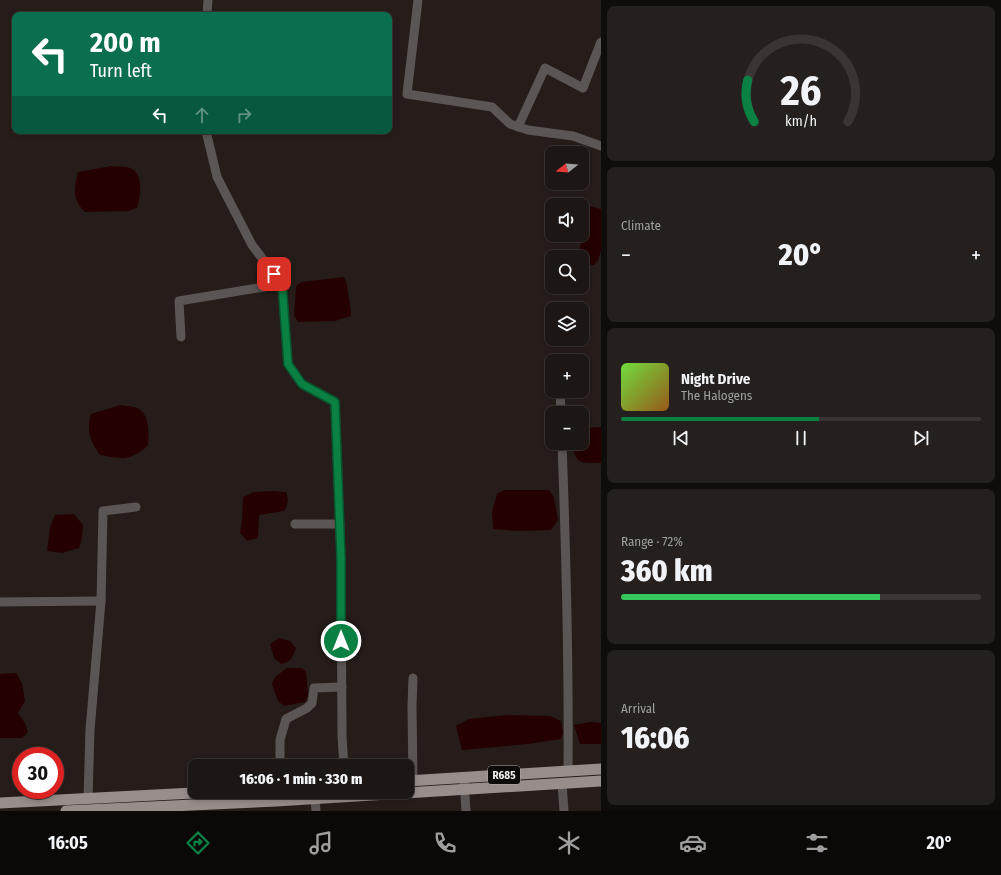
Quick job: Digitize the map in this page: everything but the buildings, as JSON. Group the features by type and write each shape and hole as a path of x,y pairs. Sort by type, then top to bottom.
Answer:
{"main road":[{"name":"R685","path":"414,788 568,771 601,769"},
{"name":"R685","path":"414,781 465,783 562,783 601,781"},
{"path":"0,803 188,793"},
{"name":"R685","path":"66,811 232,807 306,799"}],"street":[{"path":"207,12 208,0"},
{"path":"418,0 407,94 492,107 510,124 518,127 528,130 573,136 601,146"},
{"path":"518,127 545,68 583,88 601,42"},
{"path":"207,134 217,177 252,245 282,284 288,364 302,384 335,402 340,524 344,759"},
{"path":"181,337 179,301 282,284"},
{"path":"562,450 565,537 568,771"},
{"path":"88,799 90,730 100,601 103,511 136,507"},
{"path":"295,524 340,524"},
{"path":"0,602 100,601"},
{"path":"411,759 413,678"},
{"path":"280,759 280,740 286,718 307,708 312,703 314,688 342,687"},
{"path":"465,783 466,811"},
{"path":"562,783 564,811"},
{"path":"315,799 316,811"}],"shaded area":[{"path":"111,166 127,167 133,169 137,173 140,184 140,197 137,208 128,211 85,212 78,203 75,194 78,172"},
{"path":"589,206 601,209 601,251 598,260 594,265 589,264 589,250 579,250 581,242 589,242"},
{"path":"344,277 347,285 351,316 335,321 298,322 294,315 296,286 301,282"},
{"path":"120,405 135,407 143,412 148,426 148,446 135,455 126,458 115,458 100,455 90,436 89,426 91,414"},
{"path":"601,427 601,463 580,461 575,455 574,450 589,450 589,428"},
{"path":"504,490 549,490 554,497 558,520 551,530 519,531 493,529 492,512 497,494"},
{"path":"254,492 286,492 288,500 285,509 284,511 259,515 258,538 247,541 240,533 243,497"},
{"path":"74,514 83,525 82,538 79,548 62,553 47,551 50,527 55,515"},
{"path":"279,638 290,641 296,648 291,659 281,664 274,658 270,644"},
{"path":"287,668 301,668 306,671 308,695 305,702 284,706 278,701 272,684 275,677"},
{"path":"16,673 22,683 25,701 18,713 25,723 28,732 22,738 0,738 0,674"},
{"path":"506,715 550,716 561,721 563,733 561,739 528,744 462,750 456,726 469,719"},
{"path":"590,722 601,723 601,744 580,744 574,725"}],"route":[{"path":"274,274 282,284 288,364 302,384 335,402 341,558 341,641"}]}
